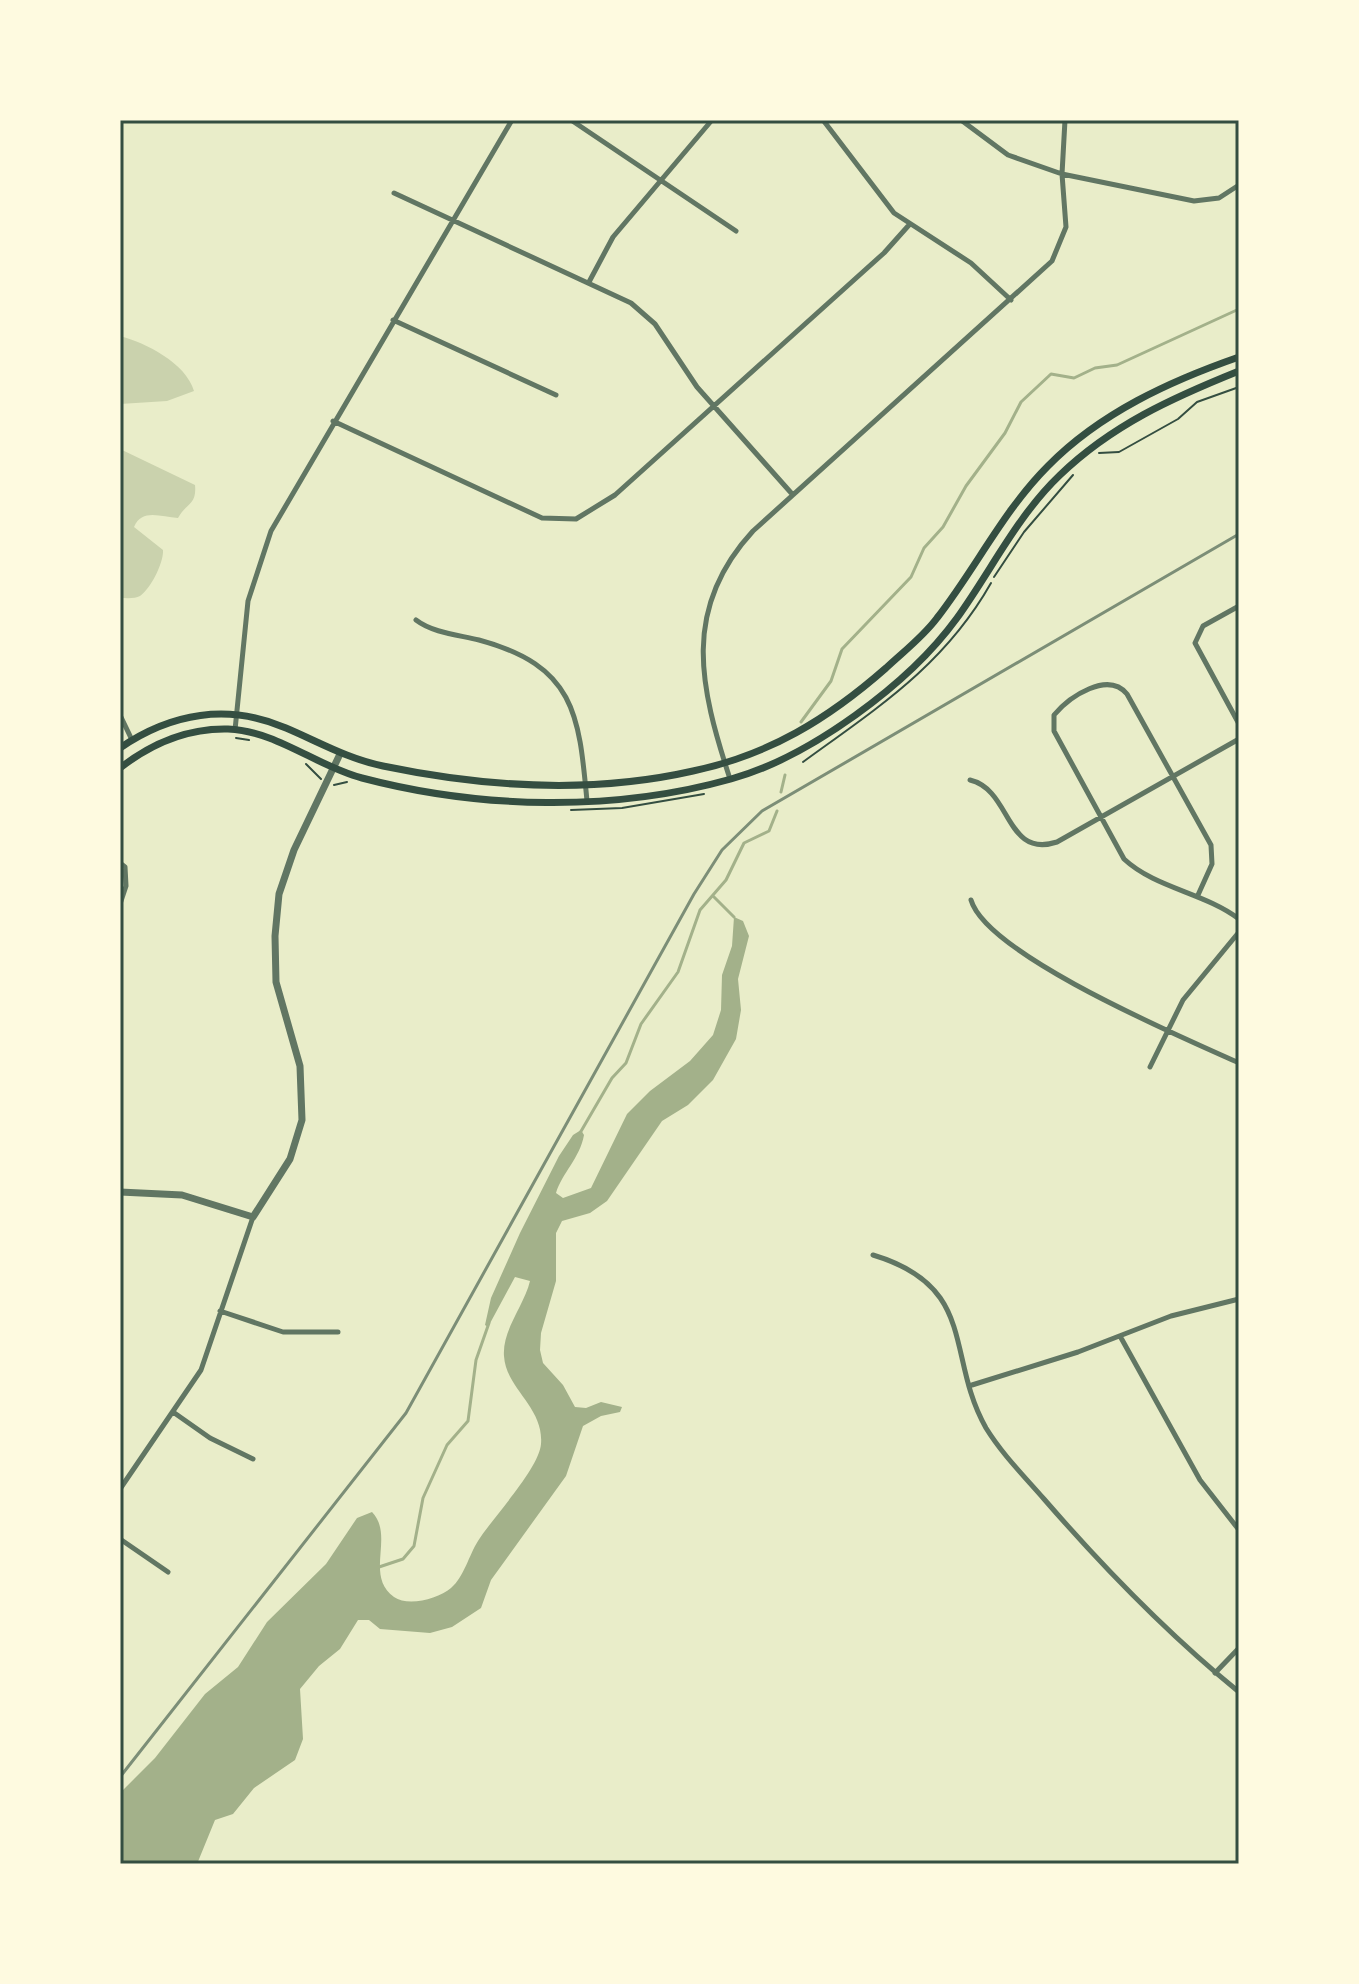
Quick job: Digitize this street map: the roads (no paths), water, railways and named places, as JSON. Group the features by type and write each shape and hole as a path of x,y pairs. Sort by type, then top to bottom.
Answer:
{"main road":[{"path":"120,748 183,717 236,714 281,726 340,754 386,767 487,782 586,785 652,779 725,763 771,747 813,725 850,699 910,647 937,618 1028,488 1085,434 1156,390 1239,357"},
{"path":"120,768 173,737 206,730 235,730 279,742 364,779 475,797 587,801 664,793 730,779 766,767 821,739 923,656 958,617 1042,494 1086,451 1151,408 1239,371"}],"street":[{"path":"235,730 244,625 262,552 284,505 512,120"},
{"path":"571,120 736,231"},
{"path":"589,282 613,237 712,120"},
{"path":"823,120 880,199 909,225 957,252 1011,300"},
{"path":"961,120 1008,155 1062,174 1194,201 1219,198 1239,185"},
{"path":"730,779 704,685 702,648 706,616 718,581 736,550 1011,300 1059,250 1066,227 1062,174 1065,120"},
{"path":"394,193 615,294 647,316 713,406 793,495"},
{"path":"333,421 542,518 565,520 586,515 601,506 873,263 909,225"},
{"path":"393,320 556,395"},
{"path":"1239,606 1203,626 1195,643 1239,724"},
{"path":"416,620 431,629 512,650 530,659 555,681 577,719 587,801"},
{"path":"1198,895 1212,864 1212,849 1122,688 1105,683 1079,696 1056,712 1053,727 1129,864 1198,895 1239,919"},
{"path":"120,715 132,740"},
{"path":"970,780 992,790 1015,830 1032,843 1057,842 1239,739"},
{"path":"120,1489 201,1370 253,1217 290,1159 302,1120 300,1066 276,982 276,912 294,850 340,754"},
{"path":"120,863 125,867 126,886 120,904"},
{"path":"971,900 987,926 1031,959 1239,1063"},
{"path":"1150,1067 1191,988 1239,932"},
{"path":"120,1192 182,1195 253,1217"},
{"path":"873,1255 895,1262 940,1297 952,1317 978,1410 1000,1449 1078,1539 1215,1673 1239,1692"},
{"path":"972,1385 1171,1316 1239,1299"},
{"path":"220,1311 283,1332 338,1332"},
{"path":"1120,1336 1200,1480 1239,1530"},
{"path":"173,1412 210,1438 253,1459"},
{"path":"120,1539 168,1572"},
{"path":"1215,1673 1239,1648"}],"waterway":[{"path":"801,722 831,681 842,649 911,577 924,548 943,527 966,486 1005,433 1021,402 1051,374 1074,378 1095,368 1117,365 1239,309"},
{"path":"781,792 785,775"},
{"path":"580,1133 612,1078 626,1063 641,1024 678,972 700,910 726,880 744,843 769,831 777,811"},
{"path":"713,896 734,917"},
{"path":"379,1567 403,1559 414,1546 423,1498 447,1445 468,1421 476,1360 489,1323"}],"railway":[{"path":"120,1777 406,1413 694,894 722,850 762,811 1239,534"}]}
